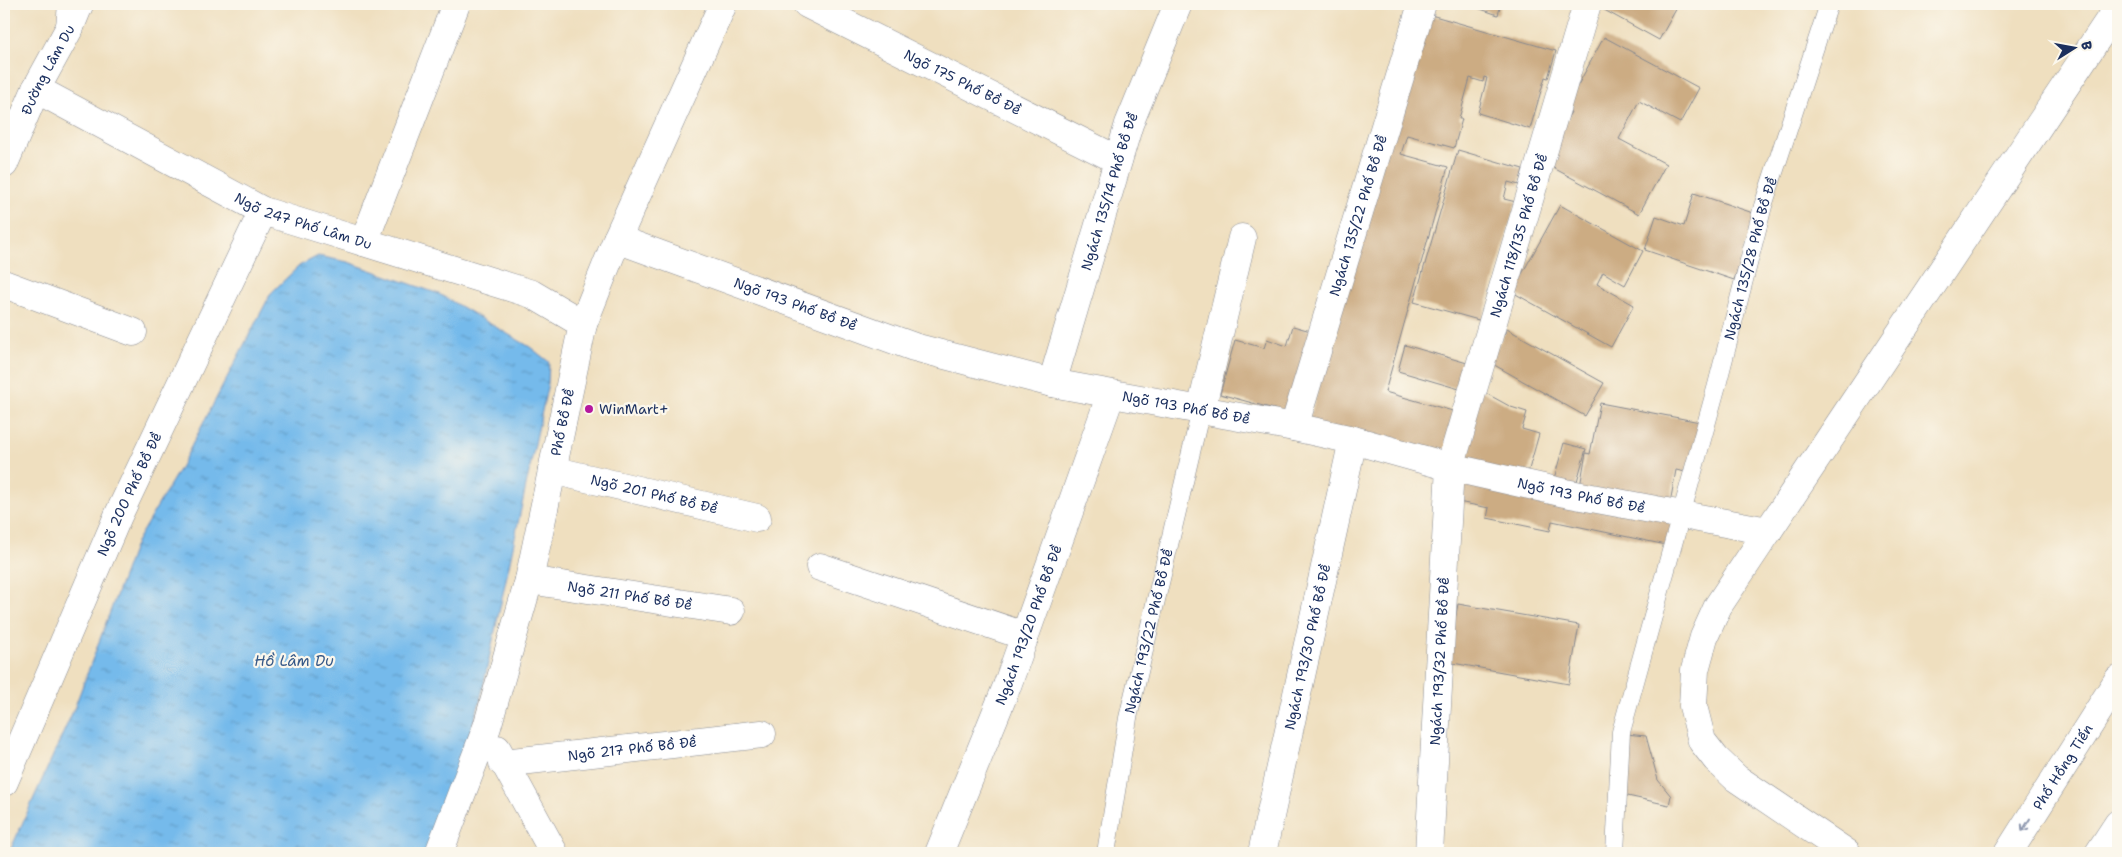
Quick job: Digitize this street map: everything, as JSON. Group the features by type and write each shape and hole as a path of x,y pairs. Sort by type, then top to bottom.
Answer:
{"street":[{"path":"364,242 456,4"},
{"name":"Phố Bồ Đề","path":"439,853 487,727 529,580 583,324 617,239 723,4"},
{"name":"Ngõ 175 Phố Bồ Đề","path":"807,4 1118,160"},
{"name":"Ngách 135/14 Phố Bồ Đề","path":"1052,382 1129,124 1178,4"},
{"name":"Ngách 135/22 Phố Bồ Đề","path":"1294,427 1422,4"},
{"name":"Ngách 118/135 Phố Bồ Đề","path":"1450,467 1587,4"},
{"path":"1847,853 1736,778 1716,759 1702,741 1693,706 1695,670 1704,637 1718,606 2118,7"},
{"name":"Đường Lâm Du","path":"4,164 36,89 74,11"},
{"name":"Ngõ 247 Phố Lâm Du","path":"36,89 262,210 532,294 583,324"},
{"name":"Ngõ 200 Phố Bồ Đề","path":"4,782 118,516 262,210"},
{"path":"1201,410 1242,238"},
{"name":"Ngõ 193 Phố Bồ Đề","path":"617,239 914,347 1052,382 1294,427 1353,440 1450,467 1565,494 1768,531"},
{"path":"4,284 133,332"},
{"name":"Ngách 193/20 Phố Bồ Đề","path":"939,853 1007,686 1111,394"},
{"name":"Ngách 193/30 Phố Bồ Đề","path":"1262,853 1353,440"},
{"name":"Ngách 193/32 Phố Bồ Đề","path":"1428,853 1450,467"},
{"name":"Ngõ 201 Phố Bồ Đề","path":"552,470 757,518"},
{"path":"820,567 1025,636"},
{"name":"Ngõ 211 Phố Bồ Đề","path":"529,580 731,611"},
{"name":"Phố Hồng Tiến","path":"2008,853 2118,680"},
{"path":"487,727 503,763 554,853"},
{"name":"Ngõ 217 Phố Bồ Đề","path":"503,763 762,734"},
{"path":"2099,853 2118,824"}],"lane":[{"name":"Ngách 135/28 Phố Bồ Đề","path":"1615,853 1621,732 1717,385 1763,206 1829,4"},
{"name":"Ngách 193/22 Phố Bồ Đề","path":"1106,853 1128,718 1201,410"}],"water":[{"name":"Hồ Lâm Du","path":"318,256 348,262 439,294 530,347 549,362 548,383 480,701 445,813 427,853 9,853 74,709 136,542 180,468 271,293 299,266"}],"building":[{"path":"1466,4 1501,4 1498,15"},
{"path":"1598,4 1679,4 1659,40 1597,6"},
{"path":"1424,13 1556,51 1548,78 1545,77 1530,129 1478,113 1487,78 1484,77 1483,82 1470,78 1459,119 1462,119 1454,148 1407,135 1401,154 1448,167 1385,392 1460,413 1446,461 1309,421"},
{"path":"1604,37 1699,88 1680,123 1639,101 1619,139 1666,164 1639,214 1546,164 1554,143 1571,112 1565,109"},
{"path":"1458,150 1523,169 1519,185 1508,182 1504,199 1516,202 1482,321 1414,302"},
{"path":"1694,193 1756,214 1734,280 1645,250 1656,216 1684,226"},
{"path":"1560,205 1643,251 1625,285 1603,272 1597,284 1634,305 1611,347 1512,292"},
{"path":"1293,326 1314,332 1292,414 1220,394 1235,340 1264,348 1267,339 1287,346"},
{"path":"1507,329 1604,383 1585,416 1489,362"},
{"path":"1405,345 1474,365 1466,391 1398,371"},
{"path":"1482,391 1511,407 1527,412 1522,429 1539,434 1526,480 1457,460"},
{"path":"1600,403 1700,422 1690,473 1676,470 1669,509 1579,492 1586,453 1590,454"},
{"path":"1564,443 1586,449 1574,492 1552,486"},
{"path":"1458,474 1677,519 1671,546 1552,521 1550,531 1487,518 1489,508 1453,501"},
{"path":"1458,604 1579,625 1569,684 1447,662"},
{"path":"1626,734 1646,736 1658,780 1671,796 1669,805 1623,795"}],"place":[{"name":"WinMart+","path":"589,409"}]}
